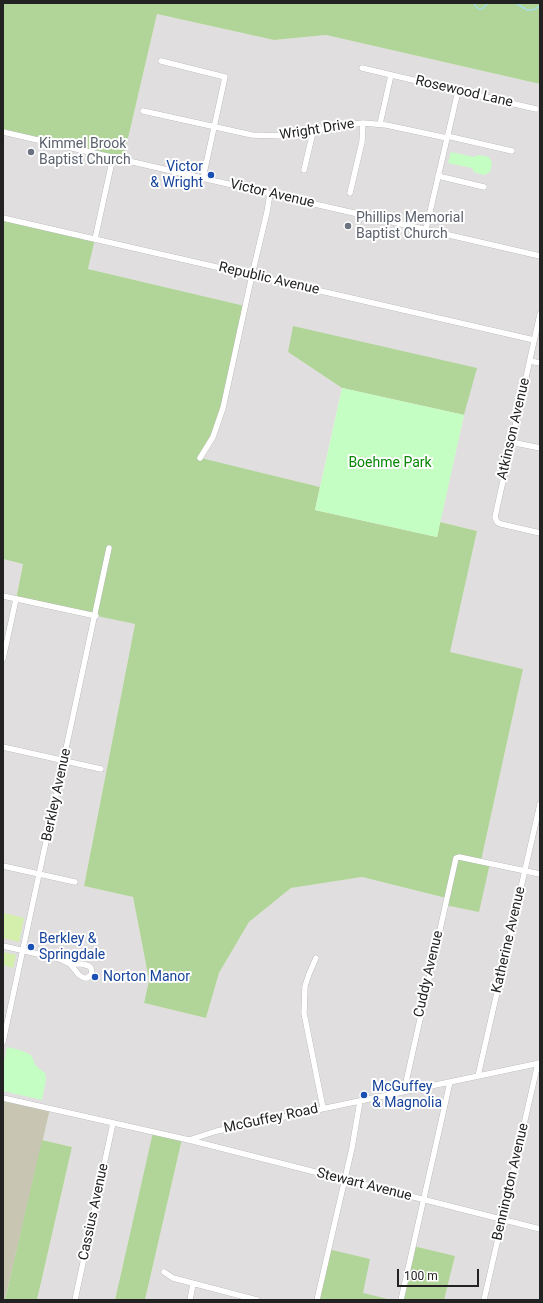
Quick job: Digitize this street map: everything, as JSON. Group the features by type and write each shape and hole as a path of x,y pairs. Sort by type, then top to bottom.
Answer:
{"street":[{"path":"161,61 226,78 203,178"},
{"name":"Rosewood Lane","path":"362,68 536,109"},
{"path":"380,124 391,75"},
{"path":"426,230 458,90"},
{"name":"Wright Drive","path":"143,111 252,135 268,137 313,132 339,126 363,123 380,124 512,151"},
{"path":"350,193 362,142 363,123"},
{"name":"Victor Avenue","path":"3,132 540,256"},
{"path":"304,170 313,132"},
{"path":"95,239 113,157"},
{"path":"438,176 484,187"},
{"path":"200,458 213,437 223,408 266,218 270,194"},
{"name":"Republic Avenue","path":"3,218 534,340"},
{"name":"Atkinson Avenue","path":"540,314 495,514 496,520 501,524 540,533"},
{"path":"530,361 540,363"},
{"path":"511,442 540,448"},
{"name":"Berkley Avenue","path":"3,1042 96,616 109,548"},
{"path":"3,596 96,616"},
{"path":"3,659 16,599"},
{"path":"3,747 101,769"},
{"name":"Katherine Avenue","path":"478,1076 540,804"},
{"name":"Cuddy Avenue","path":"404,1091 456,858 459,857 525,870"},
{"path":"3,866 75,882"},
{"path":"525,870 540,874"},
{"path":"3,946 60,959 70,964"},
{"path":"316,958 305,986 304,1012 323,1108"},
{"name":"McGuffey Road","path":"189,1140 217,1131 539,1063"},
{"name":"Bennington Avenue","path":"484,1300 539,1063"},
{"path":"401,1300 450,1082"},
{"path":"3,1098 189,1140"},
{"path":"317,1300 352,1148 360,1101"},
{"name":"Cassius Avenue","path":"75,1300 113,1123"},
{"name":"Stewart Avenue","path":"189,1140 540,1229"},
{"path":"164,1272 172,1278 257,1300"},
{"path":"190,1300 193,1284"}],"shaded area":[{"path":"157,14 274,40 326,35 540,84 540,1300 444,1300 455,1256 401,1300 145,1300 182,1139 153,1133 115,1300 37,1300 72,1147 42,1140 50,1109 3,1098 3,559 23,564 16,598 135,624 84,886 133,897 149,980 144,1003 206,1018 219,973 249,922 291,888 362,877 446,898 481,861 523,669 449,653 477,531 440,522 476,368 288,352 342,388 320,487 200,458 245,306 88,269 95,239 3,218 3,132 123,160"},
{"path":"3,1098 50,1109 5,1300 3,1300"}],"green space":[{"path":"3,3 540,3 540,84 326,35 274,40 157,14 123,160 3,132"},
{"path":"451,152 474,157 479,155 489,157 492,163 490,172 484,175 474,172 472,168 448,163"},
{"path":"3,218 95,239 88,269 245,306 223,408 201,458 320,487 315,510 437,537 440,522 477,531 450,652 523,669 481,861 490,863 479,912 445,905 446,898 362,877 291,888 249,922 219,973 206,1018 144,1003 149,980 133,897 84,886 135,624 16,599 23,564 3,559"},
{"path":"293,326 477,368 464,415 342,388 288,352"},
{"name":"Boehme Park","path":"342,388 464,415 437,537 315,510"},
{"path":"4,913 24,918 19,942 3,938"},
{"path":"3,952 16,955 13,968 3,965"},
{"path":"7,1047 20,1050 31,1055 36,1066 45,1073 46,1079 42,1100 3,1091 3,1067"},
{"path":"153,1132 182,1139 145,1300 115,1300"},
{"path":"42,1140 72,1147 37,1300 5,1300"},
{"path":"413,1246 455,1256 444,1300 401,1300"},
{"path":"328,1249 370,1259 363,1293 392,1300 317,1300"}],"waterway":[{"path":"474,3 479,9 482,9 488,3"},
{"path":"516,3 527,10 533,10 540,6"}],"place":[{"name":"Kimmel Brook Baptist Church","path":"31,152"},
{"name":"Victor & Wright","path":"211,175"},
{"name":"Phillips Memorial Baptist Church","path":"348,226"},
{"name":"Berkley & Springdale","path":"31,947"},
{"name":"Norton Manor","path":"95,977"},
{"name":"McGuffey & Magnolia","path":"364,1095"}]}
